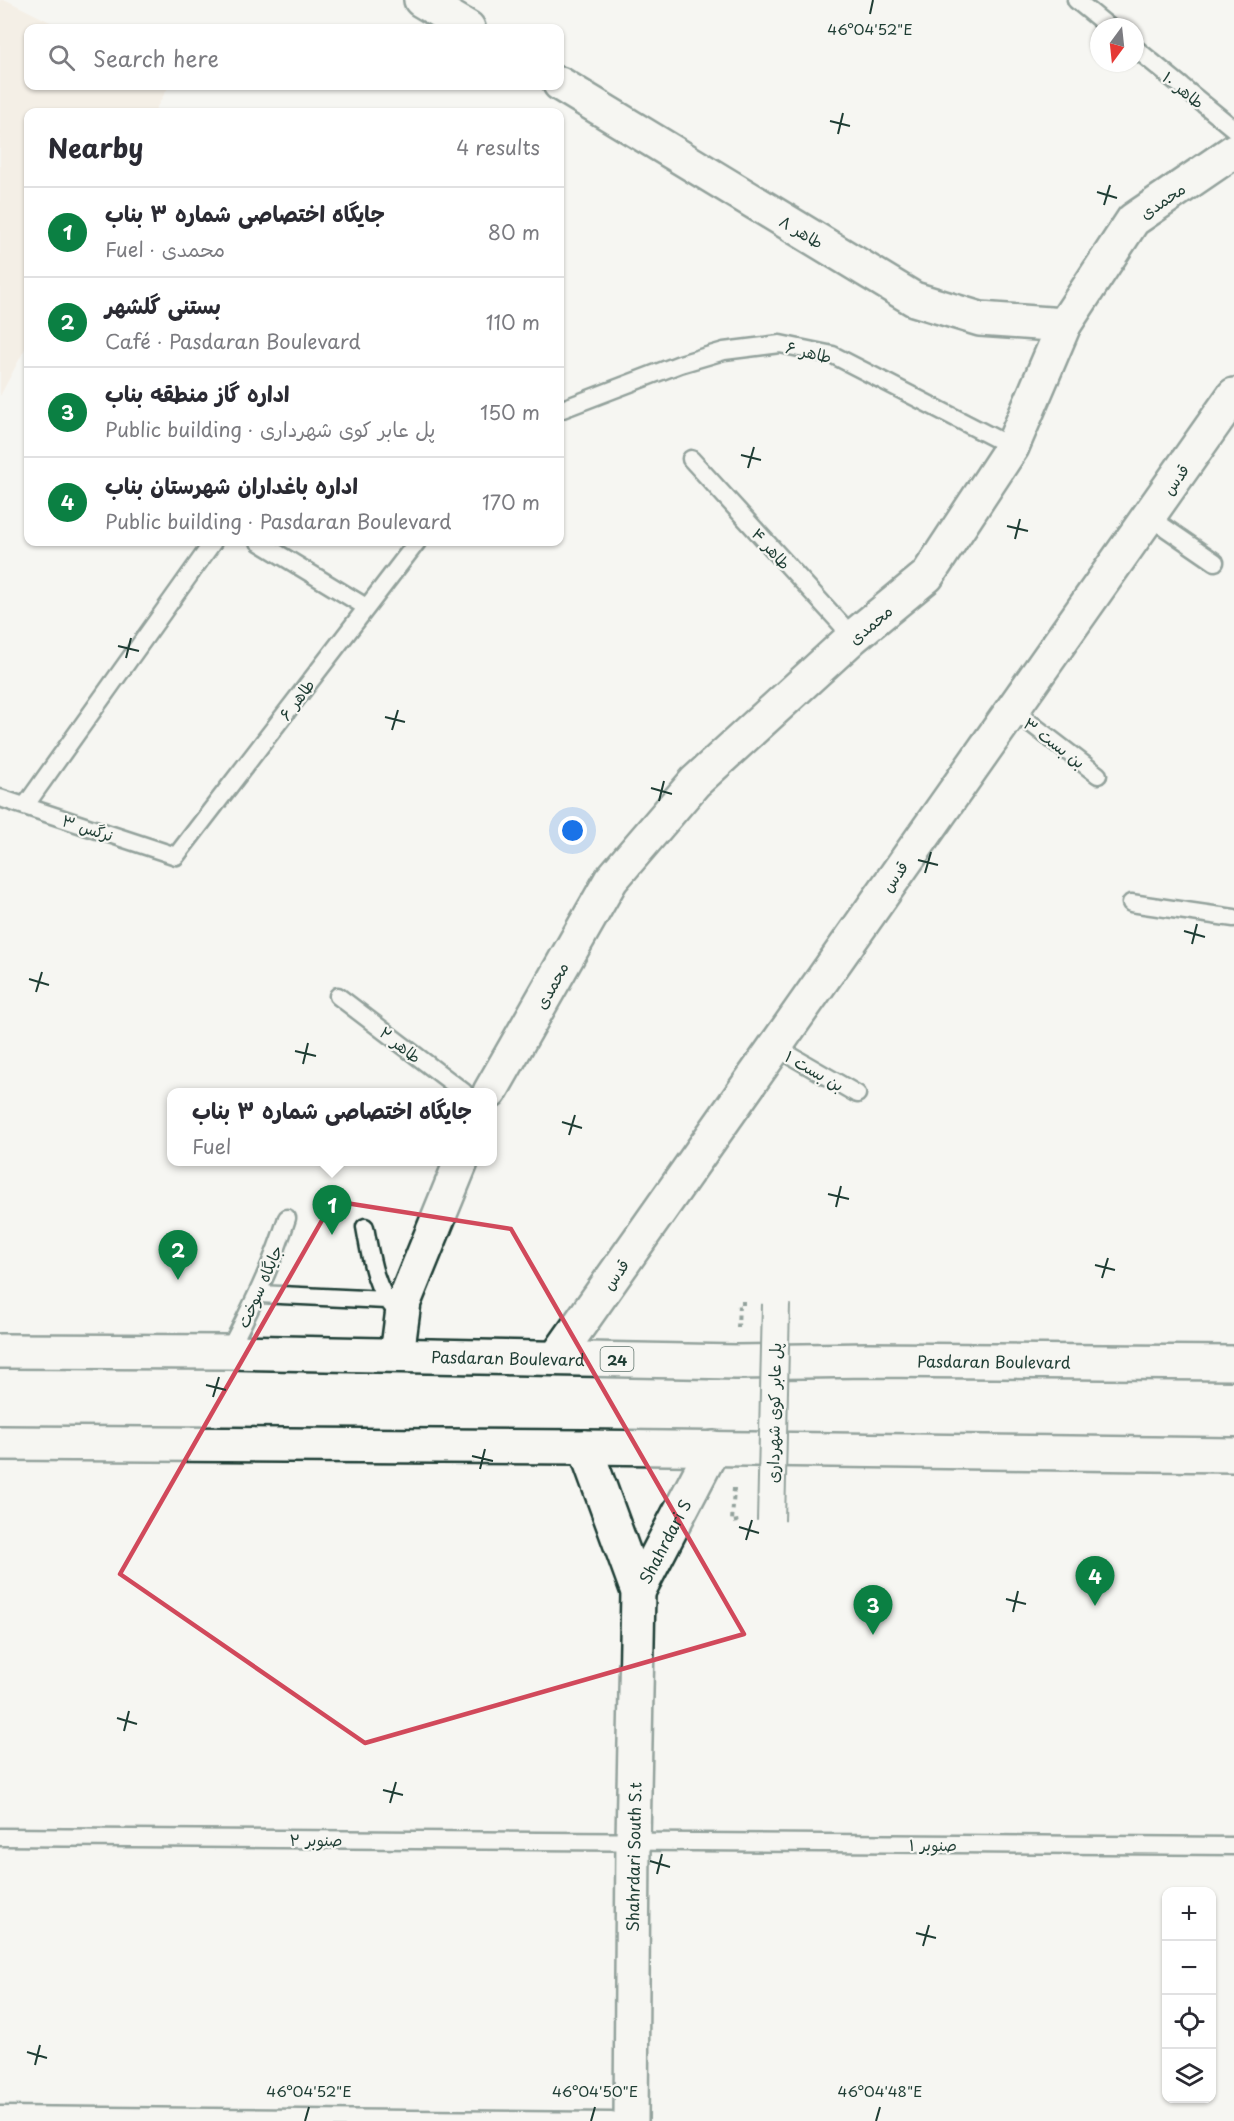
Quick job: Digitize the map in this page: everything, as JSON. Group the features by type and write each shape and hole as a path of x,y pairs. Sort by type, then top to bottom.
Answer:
{"main road":[{"path":"421,0 461,24"},
{"name":"طاهر ۸","path":"564,86 914,298 980,319 1064,325"},
{"name":"محمدی","path":"492,1088 610,880 695,782 854,637 927,576 1012,447 1064,325 1134,220 1234,151"},
{"name":"قدس","path":"556,1358 1234,395"},
{"path":"397,1355 394,1308 404,1302 458,1166"},
{"name":"Pasdaran Boulevard","path":"0,1351 228,1352 736,1362 868,1360 1234,1363"},
{"path":"0,1443 713,1448 1234,1455"},
{"name":"Shahrdari S","path":"585,1447 638,1592"},
{"name":"Shahrdari S","path":"638,1592 713,1448"},
{"name":"Shahrdari South S.t","path":"631,2121 638,1592"}],"street":[{"name":"پل عابر کوی شهرداری","path":"771,1521 776,1304"}],"lane":[{"path":"1076,0 1098,18"},
{"name":"طاهر ۱۰","path":"1144,55 1234,129"},
{"name":"طاهر ۶","path":"564,408 680,364 724,351 780,344 833,355 1012,447"},
{"name":"طاهر ۴","path":"691,459 854,637"},
{"path":"1148,516 1215,562"},
{"path":"25,806 210,546"},
{"path":"266,546 366,607"},
{"name":"طاهر ۶","path":"176,856 414,546"},
{"name":"بن بست ۳","path":"1012,709 1098,775"},
{"name":"نرگس ۳","path":"0,798 176,856"},
{"path":"1131,903 1234,918"},
{"name":"طاهر ۲","path":"338,996 459,1088"},
{"name":"بن بست ۱","path":"774,1046 856,1094"},
{"name":"جایگاه سوخت","path":"228,1352 259,1294 275,1257 287,1218"},
{"path":"365,1227 372,1264 394,1308"},
{"path":"259,1294 394,1308"},
{"name":"صنوبر ۲","path":"0,1837 633,1841"},
{"name":"صنوبر ۱","path":"633,1841 1234,1846"},
{"path":"0,2115 611,2121"}],"highlighted area":[{"path":"333,1201 511,1229 744,1634 365,1743 120,1574"}],"shaded area":[{"path":"0,0 6,0 54,24 24,24 24,90 167,90 156,108 24,108 24,351 0,396"}],"place":[{"name":"جایگاه اختصاصی شماره ۳ بناب","path":"332,1235"},
{"name":"بستنی گلشهر","path":"178,1280"},
{"name":"اداره باغداران شهرستان بناب","path":"1095,1606"},
{"name":"اداره گاز منطقه بناب","path":"873,1635"}]}
